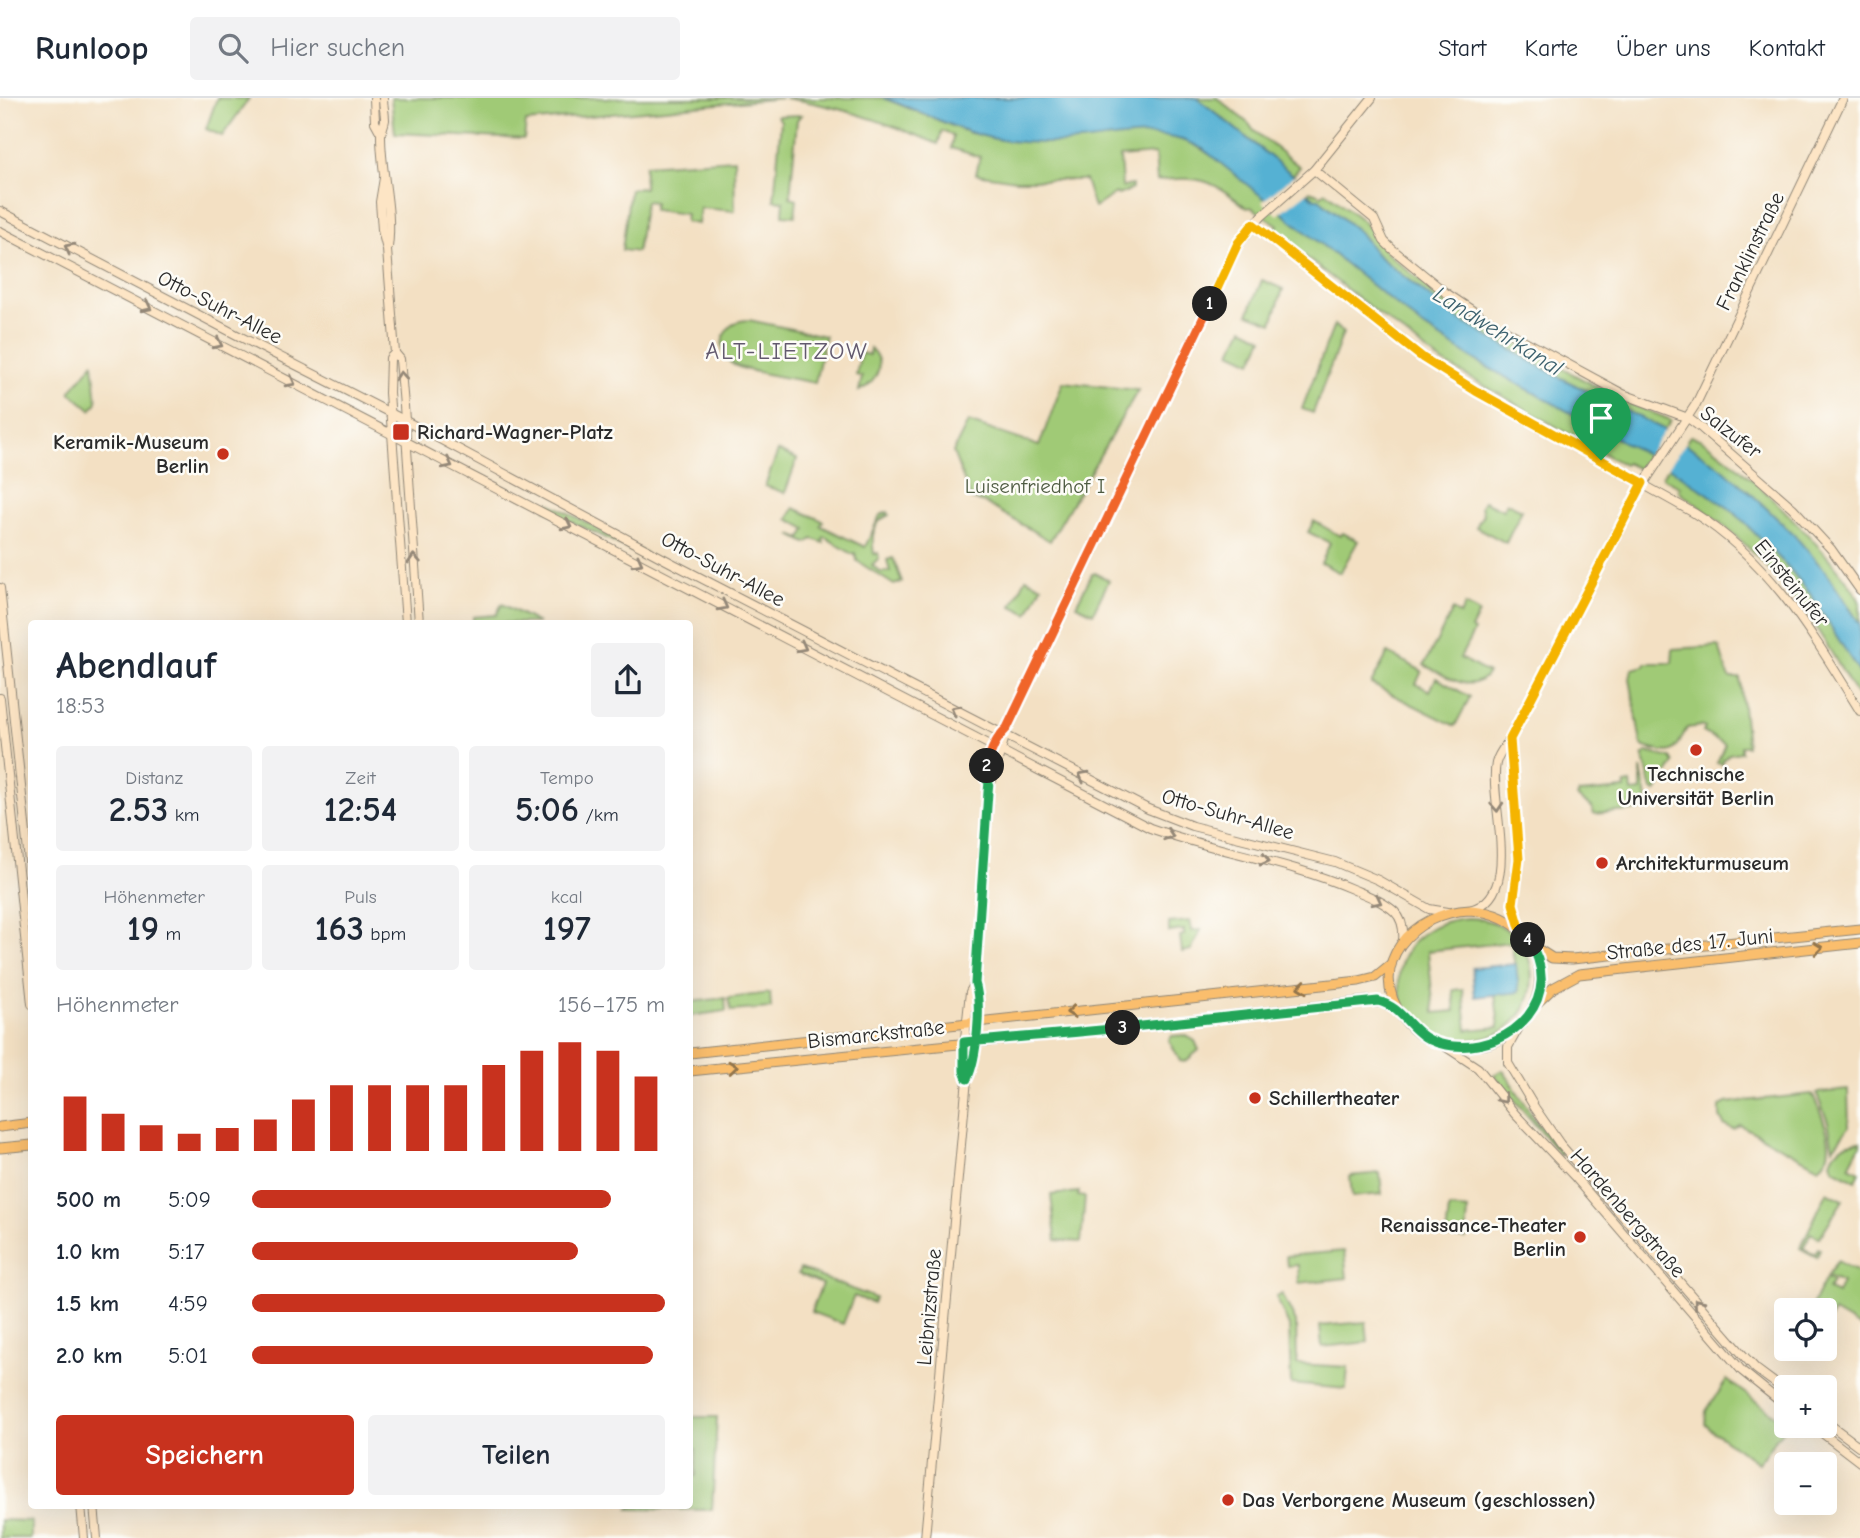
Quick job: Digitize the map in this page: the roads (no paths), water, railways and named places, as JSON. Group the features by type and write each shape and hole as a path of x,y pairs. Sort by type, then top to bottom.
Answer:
{"main road":[{"path":"374,98 375,122 381,133"},
{"path":"383,98 384,121 381,133 390,230 387,250 395,352 400,359 419,620"},
{"name":"Leibnizstraße","path":"925,1538 967,1079 971,1071 977,1022 978,992 975,983 989,782 992,780 997,750 1238,243 1253,224 1302,183 1372,98"},
{"name":"Franklinstraße","path":"1498,758 1643,483 1688,418 1843,98"},
{"name":"Salzufer","path":"1314,170 1374,219 1384,241 1472,311 1623,394 1688,418 1708,432 1786,502 1831,549 1860,590"},
{"name":"Otto-Suhr-Allee","path":"0,211 201,317 390,412 681,568 1165,817 1335,862 1378,880 1429,909 1447,912"},
{"name":"Einsteinufer","path":"1253,224 1330,287 1433,364 1712,524 1762,569 1807,625 1860,711"},
{"name":"Otto-Suhr-Allee","path":"0,231 1150,828 1314,873 1376,900 1395,912 1400,919 1403,942"},
{"path":"395,352 390,358 390,412 406,620"},
{"path":"0,588 28,852"},
{"path":"0,698 28,966"},
{"path":"1510,739 1519,859 1513,904 1521,931 1531,944 1540,976 1534,1006 1520,1027 1503,1038 1466,1047 1443,1045 1416,1032 1398,1011 1390,990 1391,964 1403,942 1417,928 1447,912 1470,911 1493,915 1521,931"},
{"path":"1470,911 1483,905 1500,874 1501,850 1495,775 1498,758 1511,761"},
{"name":"Straße des 17. Juni","path":"1531,944 1546,956 1567,960 1860,929"},
{"name":"Straße des 17. Juni","path":"1534,1006 1553,988 1579,974 1860,943"},
{"name":"Bismarckstraße","path":"693,1053 1366,980 1375,977 1391,964"},
{"name":"Leibnizstraße","path":"967,1079 964,1071 964,1042 970,992 975,983"},
{"name":"Bismarckstraße","path":"693,1071 1368,1001 1385,1003 1398,1011"},
{"name":"Hardenbergstraße","path":"1520,1027 1508,1047 1507,1063 1554,1136 1743,1355 1774,1382"},
{"name":"Hardenbergstraße","path":"1443,1045 1478,1068 1742,1371 1774,1397"},
{"path":"0,1127 28,1124"},
{"path":"0,1149 28,1146"},
{"path":"1837,1430 1860,1447"},
{"path":"1829,1438 1860,1462"},
{"path":"81,1509 84,1538"},
{"path":"93,1509 97,1538"}],"water":[{"path":"883,98 1197,98 1293,175 1302,183 1299,186 1359,232 1377,255 1456,318 1559,377 1665,430 1722,468 1795,536 1825,571 1860,624 1860,674 1812,596 1788,567 1733,511 1669,467 1480,363 1425,328 1203,149 1173,138 1142,135 1062,143 1009,141 961,129"},
{"path":"1516,964 1519,992 1475,997 1472,968"}],"place":[{"name":"Richard-Wagner-Platz","path":"401,432"},
{"name":"Keramik-Museum Berlin","path":"223,454"},
{"name":"Technische Universität Berlin","path":"1696,750"},
{"name":"Architekturmuseum","path":"1602,863"},
{"name":"Schillertheater","path":"1255,1098"},
{"name":"Renaissance-Theater Berlin","path":"1580,1237"},
{"name":"Das Verborgene Museum (geschlossen)","path":"1228,1500"}],"district":[{"name":"ALT-LIETZOW","path":"787,351"}],"water label":[{"name":"Landwehrkanal","path":"1498,331"}],"park label":[{"name":"Luisenfriedhof I","path":"1035,486"}]}
